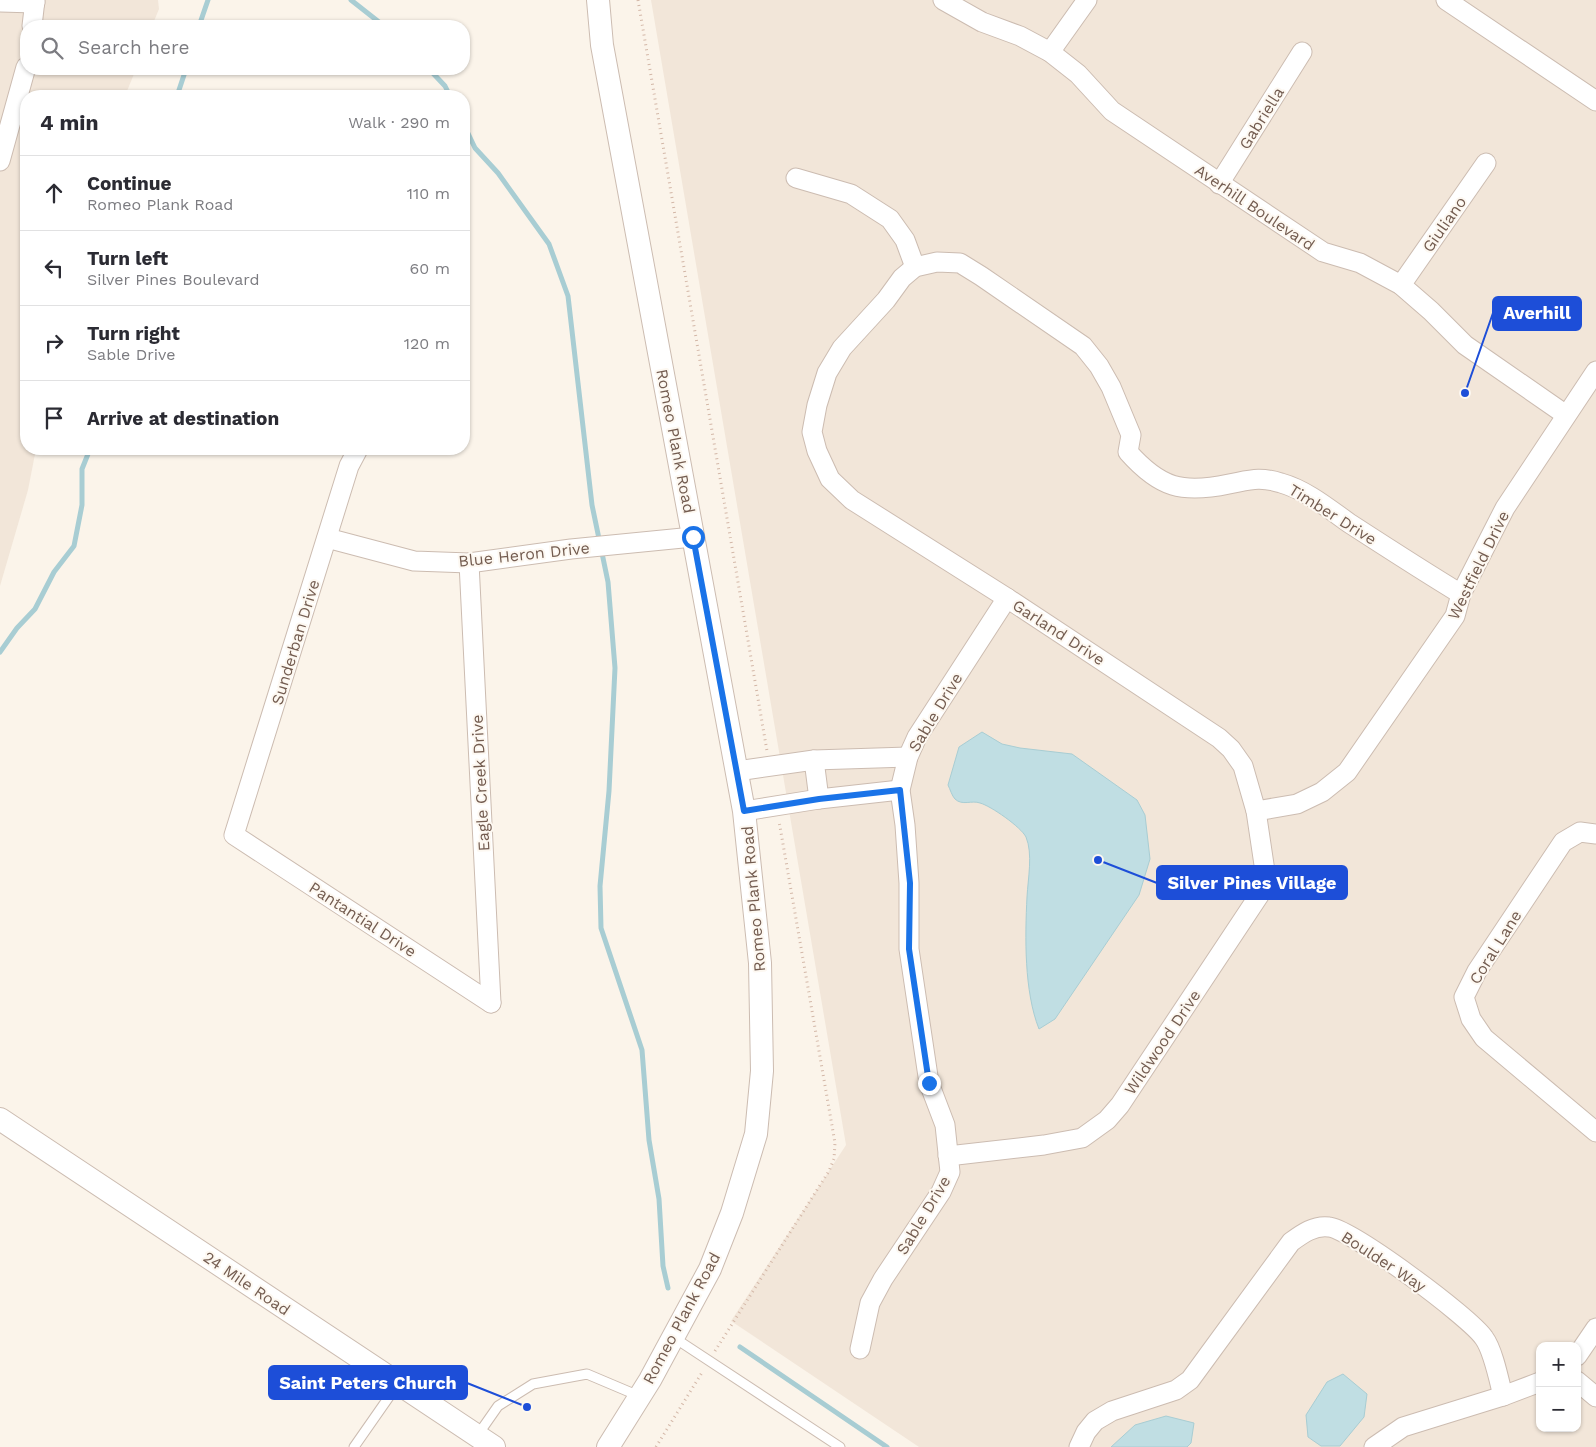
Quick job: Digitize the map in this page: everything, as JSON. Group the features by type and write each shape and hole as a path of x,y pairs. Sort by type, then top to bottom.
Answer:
{"street":[{"name":"Romeo Plank Road","path":"598,0 602,45 744,811 760,963 762,1071 756,1134 732,1213 710,1269 640,1396 608,1447"},
{"name":"Averhill Boulevard","path":"943,0 982,22 1020,36 1050,52 1078,74 1112,111 1323,252 1360,263 1401,284 1465,345 1566,415"},
{"path":"1050,52 1087,0"},
{"path":"1446,0 1596,101"},
{"path":"0,2 35,1 33,20"},
{"name":"Gabriella","path":"1219,184 1302,52"},
{"path":"0,161 24,75"},
{"name":"Giuliano","path":"1401,284 1486,163"},
{"path":"796,178 851,194 890,219 905,240 915,267"},
{"name":"Timber Drive","path":"915,267 937,262 960,263 982,276 1083,346 1099,366 1111,387 1131,436 1128,452 1145,470 1166,484 1188,489 1220,486 1259,478 1282,483 1305,493 1419,569 1461,594"},
{"name":"Garland Drive","path":"915,267 902,278 886,300 842,348 827,373 817,405 812,432 817,451 830,479 852,500 1007,598 1219,738 1231,749 1243,766 1256,811"},
{"name":"Westfield Drive","path":"1256,811 1297,804 1322,792 1347,772 1455,616 1461,594 1505,508 1596,371"},
{"name":"Sunderban Drive","path":"234,835 349,466 355,455"},
{"name":"Blue Heron Drive","path":"327,538 414,561 468,563 571,549 693,537"},
{"name":"Eagle Creek Drive","path":"468,563 491,1004"},
{"name":"Sable Drive","path":"860,1349 870,1304 883,1279 941,1192 950,1172 945,1125 929,1083 909,949 910,883 900,790 908,758 917,737 1007,598"},
{"path":"737,771 814,760 908,758"},
{"path":"814,760 819,799"},
{"path":"744,811 819,799 900,790"},
{"name":"Wildwood Drive","path":"948,1156 1044,1145 1082,1138 1107,1120 1116,1110 1260,894 1266,878 1256,811"},
{"name":"Coral Lane","path":"1596,834 1580,832 1562,842 1477,971 1464,997 1472,1019 1484,1038 1596,1132"},
{"name":"Pantantial Drive","path":"234,835 491,1004"},
{"name":"24 Mile Road","path":"0,1119 485,1441"},
{"name":"Boulder Way","path":"1079,1447 1086,1432 1095,1421 1112,1411 1176,1390 1190,1380 1291,1242 1307,1230 1330,1227 1356,1240 1413,1278 1462,1316 1484,1338 1503,1396"},
{"path":"1581,1350 1596,1328"},
{"path":"1374,1447 1403,1427 1503,1396 1536,1384"},
{"path":"1581,1385 1596,1398"}],"lane":[{"path":"673,1337 840,1447"},
{"path":"485,1441 498,1406 533,1384 587,1374 640,1396"},
{"path":"354,1447 398,1384"}],"shaded area":[{"path":"0,0 158,0 159,9 154,20 20,20 20,75 134,75 127,90 20,90 20,455 35,455 28,490 0,586"},
{"path":"651,0 1596,0 1596,1447 919,1447 731,1321 846,1145"}],"water":[{"path":"982,732 1002,744 1072,754 1137,800 1145,815 1150,859 1139,895 1055,1019 1039,1029 1034,1014 1028,981 1026,913 1030,858 1026,837 1005,817 991,808 977,802 964,803 955,799 948,785 959,747"},
{"path":"1343,1374 1367,1394 1364,1417 1340,1446 1321,1446 1308,1437 1306,1415 1327,1382"},
{"path":"1166,1416 1194,1423 1191,1443 1187,1447 1111,1447 1135,1425"}],"waterway":[{"path":"201,20 208,0"},
{"path":"351,0 376,20"},
{"path":"179,90 184,75"},
{"path":"435,75 447,90"},
{"path":"470,138 475,148 498,173 549,244 568,296 592,505 608,582 615,668 609,791 600,886 601,928 642,1050 649,1140 659,1199 663,1266 668,1288"},
{"path":"0,652 17,628 35,609 54,572 74,546 82,505 82,469 88,455"},
{"path":"740,1347 887,1447"}],"place":[{"name":"Averhill","path":"1465,393"},
{"name":"Silver Pines Village","path":"1098,860"},
{"name":"Saint Peters Church","path":"527,1407"}],"route":[{"path":"693,537 744,811 819,799 900,790 910,883 909,949 929,1083"}]}
